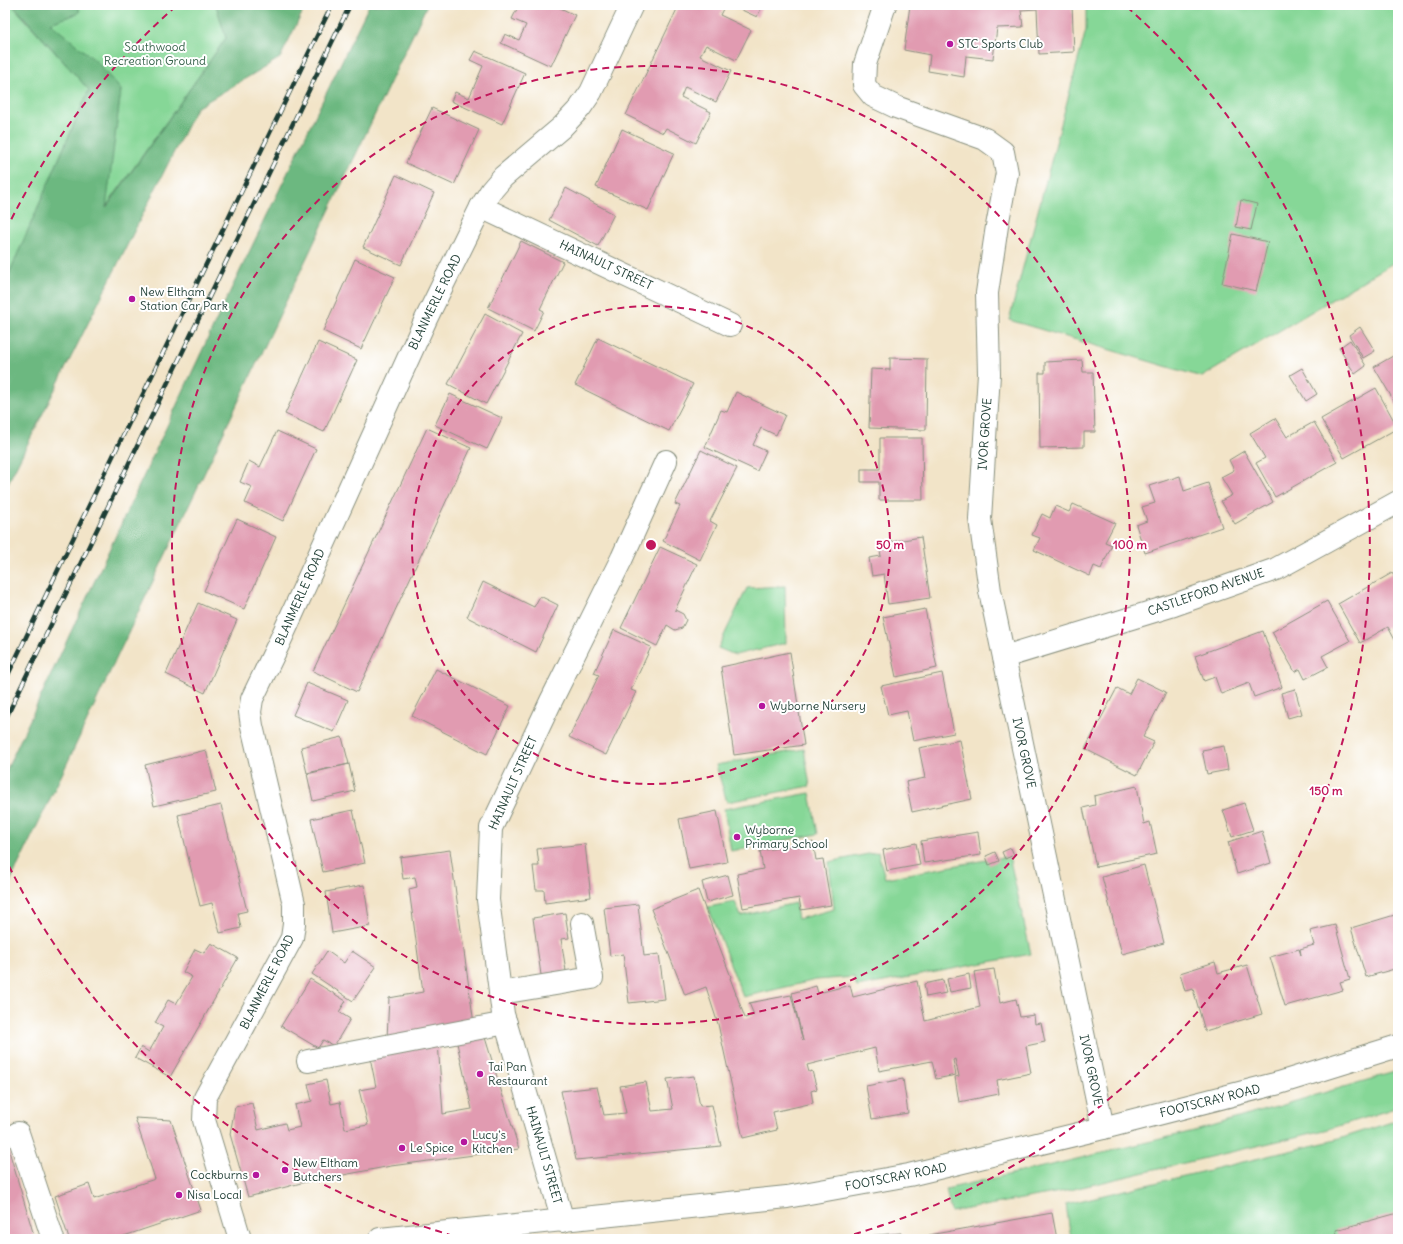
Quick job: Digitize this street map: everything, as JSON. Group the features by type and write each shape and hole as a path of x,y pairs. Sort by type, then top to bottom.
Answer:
{"street":[{"name":"BLANMERLE ROAD","path":"240,1239 204,1120 205,1098 292,938 294,924 294,904 252,726 250,712 252,699 265,674 426,319 481,207 503,177 562,127 580,108 591,92 632,5"},
{"name":"IVOR GROVE","path":"885,5 865,64 864,85 873,96 896,107 984,139 1003,152 1008,172 997,226 987,293 989,374 980,519 990,591 1104,1128"},
{"name":"HAINAULT STREET","path":"481,207 730,325"},
{"name":"HAINAULT STREET","path":"563,1221 506,1023 500,993 488,900 491,828 551,701 622,558 666,461"},
{"name":"CASTLEFORD AVENUE","path":"1004,657 1174,605 1276,569 1398,502"},
{"path":"500,993 592,978 582,923"},
{"path":"308,1061 506,1023"},
{"name":"FOOTSCRAY ROAD","path":"380,1239 501,1233 563,1221 787,1197 938,1169 1279,1083 1398,1046"},
{"path":"18,1133 53,1239"}],"green space":[{"path":"5,5 12,5 89,90 5,283"},
{"path":"13,5 79,5 79,13 50,23 96,61 121,90 106,208 226,38 216,5 306,5 280,58 196,108 5,489 5,283 89,90"},
{"name":"Southwood Recreation Ground","path":"79,5 216,5 226,38 105,208 121,90 50,23 79,13"},
{"path":"369,5 427,5 5,892 5,773 222,308"},
{"path":"1086,5 1398,5 1398,260 1202,377 1009,320 1086,30"},
{"path":"785,586 786,643 735,655 718,648 747,588"},
{"path":"804,749 810,786 727,802 716,765"},
{"path":"810,793 818,834 731,851 724,809"},
{"path":"878,852 885,878 1009,856 1031,954 857,987 854,977 816,980 743,997 708,907 735,902 741,916 795,903 798,919 834,909 829,862"},
{"path":"1398,1071 1398,1107 1329,1129 1065,1191 951,1212 946,1189 1194,1131"},
{"path":"1398,1120 1398,1239 1071,1239 1066,1204 1336,1140"}],"building":[{"path":"519,5 554,5 575,15 551,66 501,43 505,34 519,40 526,25 512,19"},
{"path":"679,5 725,5 720,15 751,30 736,60 706,45 700,56 731,71 716,102 685,87 681,97 711,112 696,143 666,128 663,133 626,115"},
{"path":"731,5 763,5 757,17"},
{"name":"STC Sports Club","path":"910,5 1072,5 1074,52 1039,54 1037,9 1021,10 1023,27 997,28 993,59 966,56 964,77 928,71 930,55 904,50"},
{"path":"475,51 525,73 502,124 451,101 455,92 469,98 483,66 470,60"},
{"path":"432,108 479,130 454,185 406,163"},
{"path":"622,129 674,153 648,210 596,187"},
{"path":"396,175 434,193 401,265 363,247"},
{"path":"566,188 614,214 598,246 549,220"},
{"path":"1241,200 1257,204 1251,230 1236,227"},
{"path":"1233,234 1268,242 1256,291 1222,283"},
{"path":"521,241 563,262 540,309 544,311 534,331 488,308"},
{"path":"355,259 395,277 361,349 323,331"},
{"path":"485,314 522,334 486,404 448,384"},
{"path":"1360,327 1375,351 1363,358 1349,335"},
{"path":"598,338 693,384 669,431 575,385"},
{"path":"1350,340 1366,366 1355,374 1339,348"},
{"path":"318,342 357,360 324,432 285,414"},
{"path":"1398,353 1398,408 1374,367"},
{"path":"890,358 927,359 926,430 869,428 871,369 890,370"},
{"path":"1082,360 1083,372 1093,372 1095,432 1084,432 1084,447 1040,448 1039,373 1045,373 1045,362"},
{"path":"1302,368 1317,394 1306,401 1290,375"},
{"path":"1376,388 1398,428 1344,458 1321,419"},
{"path":"736,392 785,415 776,435 761,428 753,445 766,451 757,471 705,447 721,410 727,412"},
{"path":"450,394 502,418 487,449 435,425"},
{"path":"1275,418 1287,437 1314,422 1337,462 1275,497 1256,463 1265,458 1250,433"},
{"path":"427,428 471,448 357,692 313,671"},
{"path":"277,431 316,449 283,521 245,503 252,487 240,482 249,461 260,467"},
{"path":"880,438 922,438 923,500 879,500 879,482 861,482 861,469 880,469"},
{"path":"701,450 737,468 710,521 717,525 700,560 663,541 680,506 675,504"},
{"path":"1244,451 1273,502 1235,524 1221,501 1232,495 1221,477 1234,470 1229,460"},
{"path":"1180,476 1184,491 1208,483 1222,527 1145,553 1136,525 1147,521 1142,507 1155,503 1149,486"},
{"path":"1073,504 1115,523 1105,542 1112,545 1101,569 1094,566 1090,576 1034,550 1040,538 1032,535 1042,514 1050,518 1055,506 1069,512"},
{"path":"237,519 276,537 244,609 204,591"},
{"path":"921,537 930,598 888,604 884,574 872,576 869,558 881,556 879,544"},
{"path":"660,547 697,564 675,610 683,614 686,620 682,628 675,630 667,625 657,646 621,628"},
{"path":"1392,573 1398,582 1398,638 1395,640 1388,627 1360,643 1338,604"},
{"path":"483,582 534,607 540,596 558,605 536,652 467,617"},
{"path":"1327,601 1350,641 1322,656 1328,667 1305,679 1300,669 1295,672 1272,632"},
{"path":"198,603 237,620 205,693 166,674"},
{"path":"925,609 937,668 896,677 883,617"},
{"path":"614,630 651,647 631,690 636,692 606,755 569,737 599,675 594,673"},
{"path":"1263,631 1282,687 1254,697 1249,683 1221,694 1215,677 1204,681 1195,656"},
{"name":"Wyborne Nursery","path":"790,652 804,745 734,755 721,667"},
{"path":"436,669 510,706 487,754 412,716"},
{"path":"942,673 954,733 913,741 907,711 888,715 881,686"},
{"path":"1137,678 1166,692 1143,737 1154,742 1137,775 1085,749 1117,688 1129,694"},
{"path":"307,683 348,700 334,732 293,715"},
{"path":"1295,689 1302,714 1288,718 1281,693"},
{"path":"342,737 349,764 307,773 301,747"},
{"path":"960,740 972,799 912,812 906,782 925,778 919,748"},
{"path":"1224,746 1228,770 1207,774 1202,750"},
{"path":"206,750 216,792 154,806 145,765"},
{"path":"349,764 355,791 313,801 307,774"},
{"path":"1137,786 1144,824 1150,822 1157,854 1096,867 1083,808 1095,805 1094,796"},
{"path":"1244,803 1253,830 1232,837 1223,810"},
{"path":"221,805 247,911 238,913 241,928 220,933 212,903 200,906 178,815"},
{"path":"353,810 365,863 323,872 311,819"},
{"path":"717,811 727,862 689,869 679,819"},
{"path":"1262,831 1271,863 1237,874 1228,842"},
{"path":"978,832 981,855 924,863 921,841"},
{"path":"813,842 816,860 823,859 831,905 801,910 799,898 743,908 737,874 763,869 760,851"},
{"path":"916,843 920,865 887,871 883,850"},
{"path":"585,844 591,897 545,903 544,890 536,890 533,866 539,866 537,849"},
{"path":"1011,848 1014,855 1005,859 1002,852"},
{"path":"450,850 474,1024 387,1038 389,998 423,992 409,889 417,887 415,877 403,879 400,857"},
{"path":"995,852 999,861 989,865 986,856"},
{"path":"1144,865 1164,943 1122,954 1102,877"},
{"path":"728,875 733,895 707,902 702,882"},
{"path":"364,885 370,926 332,933 326,892"},
{"path":"698,890 745,1018 754,1015 749,1003 791,995 803,1041 792,993 816,986 818,993 850,985 853,997 917,981 925,1021 980,1007 974,972 994,969 1000,1003 1016,999 1020,1017 1034,1015 1035,1024 1041,1023 1045,1042 1026,1046 1031,1073 997,1080 999,1094 959,1102 955,1077 959,1076 955,1059 953,1060 956,1075 936,1079 932,1061 879,1071 875,1048 807,1065 809,1072 812,1071 817,1089 811,1091 813,1103 773,1112 777,1130 743,1138 718,1024 706,987 685,995 651,909"},
{"path":"638,904 644,956 659,954 665,999 629,1003 623,954 610,956 604,908"},
{"path":"565,913 569,938 561,939 566,971 541,975 533,918"},
{"path":"1398,914 1398,968 1366,977 1351,928"},
{"path":"1335,925 1350,979 1340,982 1343,990 1285,1006 1270,957 1299,949 1301,955 1300,949 1314,945 1310,931"},
{"path":"211,943 238,958 170,1077 135,1058 141,1047 149,1052 163,1027 155,1023 168,1000 176,1004 192,977 183,972 195,949 204,953"},
{"path":"327,951 344,963 352,951 376,967 353,1001 312,974"},
{"path":"1215,962 1218,973 1247,965 1262,1014 1205,1031 1193,989 1185,991 1180,973"},
{"path":"969,974 971,988 950,992 947,979"},
{"path":"310,979 346,1001 339,1012 350,1019 334,1046 323,1040 318,1048 281,1026"},
{"path":"943,980 946,993 926,997 924,984"},
{"path":"483,1031 519,1149 391,1166 301,1183 248,1197 230,1134 235,1107 252,1103 258,1130 285,1123 287,1130 300,1127 295,1105 312,1101 308,1084 326,1080 331,1104 340,1102 345,1129 368,1125 359,1090 376,1087 370,1057 438,1042 443,1114 472,1109 456,1039"},
{"path":"694,1076 700,1106 712,1105 721,1146 576,1160 561,1091 597,1087 604,1115 626,1113 620,1086 646,1082 652,1111 673,1109 667,1079"},
{"path":"903,1079 908,1113 872,1119 866,1086"},
{"path":"135,1118 171,1120 201,1210 115,1239 69,1239 55,1196 89,1184 94,1199 155,1179"},
{"path":"5,1137 35,1239 5,1239"},
{"path":"1052,1213 1057,1239 930,1239 929,1235"},
{"path":"1398,1213 1398,1239 1338,1239 1336,1230"},
{"path":"901,1233 902,1239 842,1239 842,1238"}],"railway":[{"path":"5,681 332,5"},
{"path":"5,720 350,5"}],"place":[{"name":"STC Sports Club","path":"950,44"},
{"name":"New Eltham Station Car Park","path":"132,299"},
{"name":"Wyborne Nursery","path":"762,706"},
{"name":"Wyborne Primary School","path":"737,837"},
{"name":"Tai Pan Restaurant","path":"480,1074"},
{"name":"Lucy's Kitchen","path":"464,1142"},
{"name":"Le Spice","path":"402,1148"},
{"name":"New Eltham Butchers","path":"285,1170"},
{"name":"Cockburns","path":"256,1175"},
{"name":"Nisa Local","path":"179,1195"}]}
